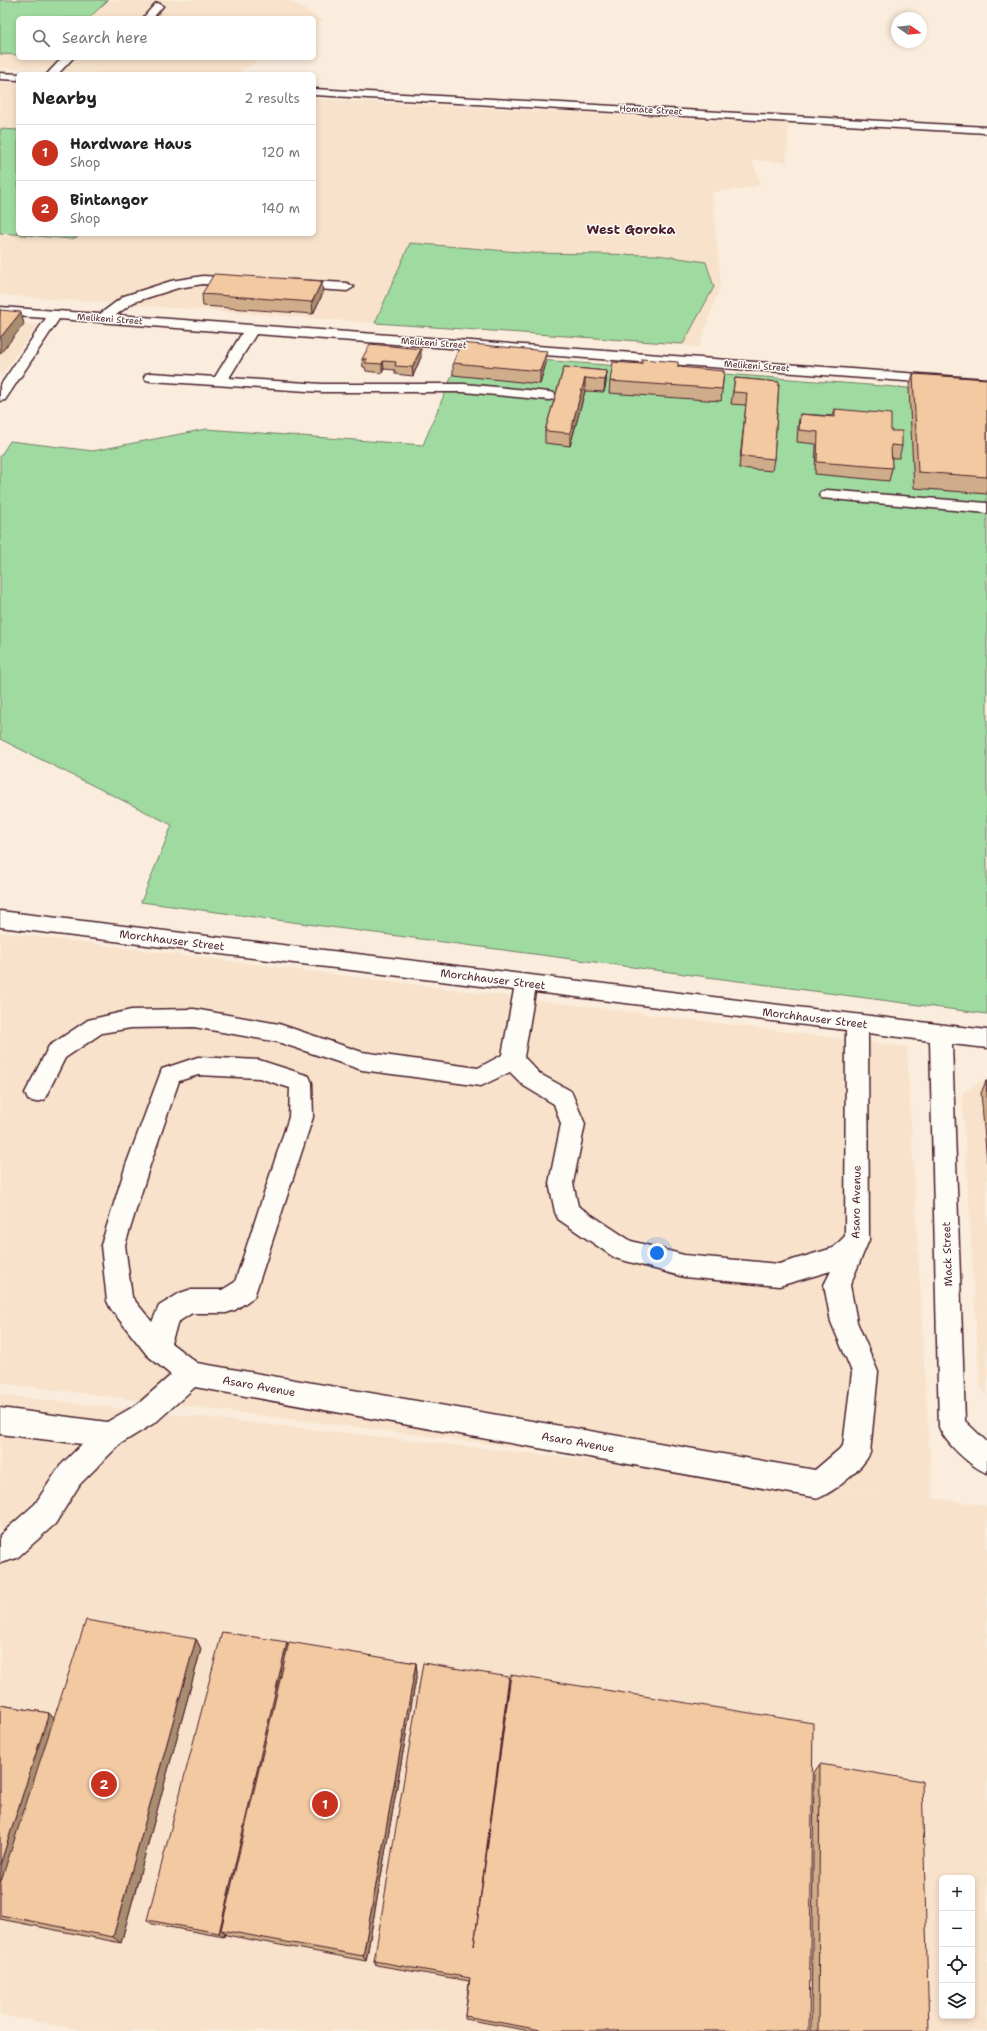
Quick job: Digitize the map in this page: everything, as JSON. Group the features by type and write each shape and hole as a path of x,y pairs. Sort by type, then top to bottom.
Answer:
{"street":[{"path":"150,16 158,6"},
{"path":"54,72 66,60"},
{"path":"0,76 16,77"},
{"name":"Homate Street","path":"316,92 987,130"},
{"path":"102,319 129,299 176,284 203,280 256,283"},
{"path":"279,284 347,287"},
{"name":"Melikeni Street","path":"0,311 987,383"},
{"path":"0,397 55,316"},
{"path":"220,381 251,330"},
{"path":"151,377 322,388 464,388 550,396"},
{"path":"827,495 987,508"},
{"name":"Morchhauser Street","path":"0,919 987,1039"},
{"path":"512,1060 526,983"},
{"path":"36,1093 57,1052 96,1026 131,1019 194,1018 279,1033 362,1061 480,1077 512,1060"},
{"name":"Asaro Avenue","path":"156,1347 168,1314 189,1301 226,1302 245,1289 301,1117 301,1083 259,1069 198,1066 170,1075 138,1165 113,1245 120,1301 156,1347 191,1374 819,1484 856,1453 865,1372 844,1322 838,1285 857,1240 857,1024"},
{"name":"Mack Street","path":"941,1034 952,1427 987,1460"},
{"path":"512,1060 532,1080 563,1098 573,1124 561,1183 567,1212 624,1250 684,1266 779,1275 841,1257 857,1240"},
{"path":"0,1549 7,1548 45,1514 70,1475 110,1435 147,1413 191,1374"},
{"path":"0,1421 110,1435"}],"shaded area":[{"path":"0,0 289,0 315,16 16,16 16,60 259,60 239,72 86,72 0,67"},
{"path":"316,17 323,21 316,25"},
{"path":"0,82 16,83 16,236 316,236 316,99 788,124 787,162 752,160 761,184 743,189 712,192 721,284 699,347 0,295"},
{"path":"0,322 38,325 0,376"},
{"path":"0,932 907,1047 927,1417 933,1498 987,1506 987,2031 87,2031 0,2015 0,1395 887,1493 0,1383"},
{"path":"987,1078 987,1395 980,1388 962,1093"}],"green space":[{"path":"0,0 108,0 91,16 16,16 16,55 0,54"},
{"path":"0,129 16,130 16,234 0,233"},
{"path":"36,236 79,236 72,239"},
{"path":"410,243 531,253 658,255 706,262 714,287 683,344 375,323"},
{"path":"461,354 987,394 987,1014 141,902 172,825 0,739 0,457 10,441 93,451 206,429 423,445"}],"building":[{"path":"214,274 322,281 312,302 202,294"},
{"path":"0,310 21,312 0,338"},
{"path":"461,343 547,351 540,371 453,363"},
{"path":"370,344 421,349 412,367 395,366 396,362 383,361 382,364 365,363 367,359 362,359"},
{"path":"642,359 678,362 678,367 724,371 722,389 610,381 613,362 642,364"},
{"path":"564,367 607,371 605,380 585,378 570,433 545,431"},
{"path":"913,374 987,379 987,477 918,472"},
{"path":"735,378 779,382 774,459 741,456 747,393 733,392"},
{"path":"835,409 891,414 891,431 902,431 902,446 891,445 892,468 817,462 818,432 799,430 800,414 835,417"},
{"path":"86,1620 196,1639 113,1937 0,1915 0,1884"},
{"path":"222,1632 287,1642 219,1933 147,1920"},
{"path":"289,1642 416,1663 363,1956 221,1930"},
{"path":"423,1663 509,1677 474,1946 511,1675 813,1723 809,2031 546,2031 465,2016 470,1978 374,1961"},
{"path":"0,1705 49,1713 0,1865"},
{"path":"820,1764 922,1781 929,2031 818,2031"}],"place":[{"name":"Bintangor","path":"104,1784"},
{"name":"Hardware Haus","path":"325,1804"}],"district":[{"name":"West Goroka","path":"631,229"}]}
